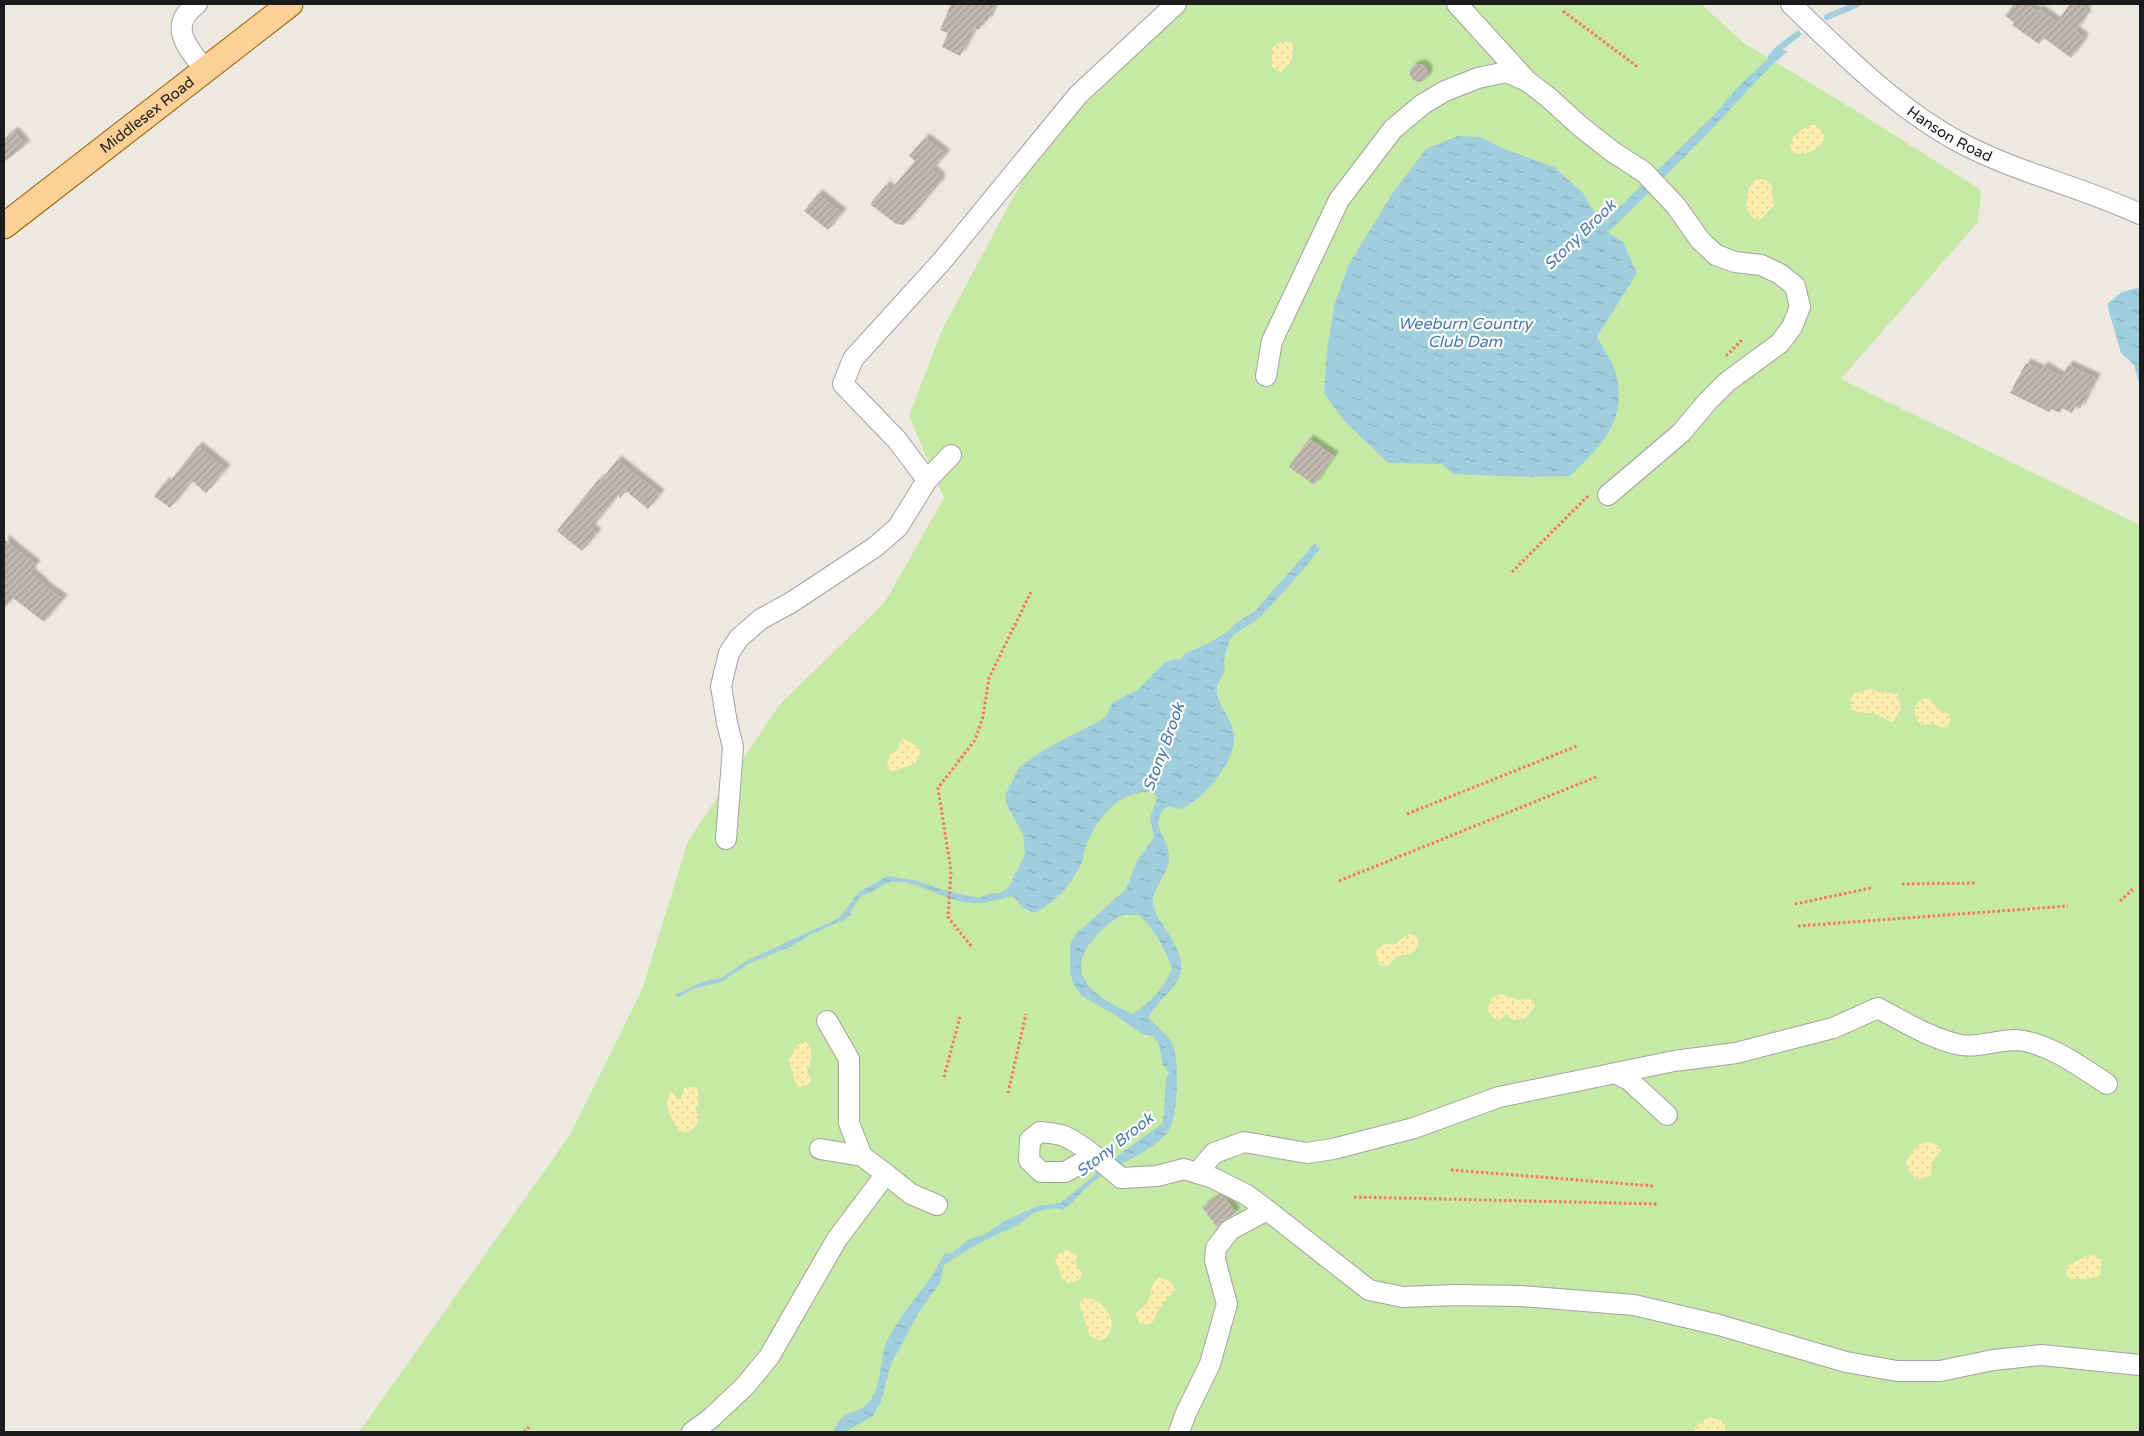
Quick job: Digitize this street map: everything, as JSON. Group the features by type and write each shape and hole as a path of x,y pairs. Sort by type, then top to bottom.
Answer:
{"main road":[{"name":"Middlesex Road","path":"4,226 290,4"}],"street":[{"path":"197,4 184,14 181,21 183,37 204,70"},
{"path":"927,480 898,440 843,384 853,359 942,261 1078,94 1176,4"},
{"path":"1456,4 1527,81 1548,97 1581,128 1644,172 1676,206 1700,240 1716,255 1735,262 1761,265 1780,274 1795,286 1800,307 1792,327 1780,343 1727,382 1681,433 1643,468 1601,493"},
{"name":"Hanson Road","path":"1791,4 1847,58 1897,102 1930,125 1962,144 2012,166 2119,204 2140,214"},
{"path":"1266,376 1272,341 1339,200 1393,129 1423,104 1445,91 1478,78 1506,72 1527,81"},
{"path":"726,839 733,747 726,723 721,686 729,653 739,638 761,619 792,602 875,547 898,527 927,480 951,455"},
{"path":"1197,1173 1214,1153 1244,1142 1307,1153 1333,1149 1414,1128 1499,1097 1674,1061 1736,1053 1833,1028 1878,1008 1934,1037 1963,1045 2016,1040 2044,1048 2071,1061 2107,1084"},
{"path":"827,1021 849,1059 849,1123 862,1156"},
{"path":"1617,1074 1629,1080 1667,1115"},
{"path":"820,1149 862,1156 911,1194 937,1205"},
{"path":"1104,1164 1121,1178 1157,1176 1184,1169 1212,1178 1247,1195 1370,1290 1403,1297 1455,1295 1521,1296 1634,1305 1719,1325 1846,1362 1897,1371 1940,1371 1993,1360 2042,1355 2140,1365"},
{"path":"692,1432 710,1419 745,1386 769,1357 837,1239 886,1174"},
{"path":"1179,1432 1186,1413 1210,1364 1227,1304 1215,1260 1216,1248 1230,1230 1267,1210"}],"path":[{"path":"1563,11 1639,68"},
{"path":"1512,572 1601,493"},
{"path":"971,946 948,917 951,871 938,788 975,740 983,717 988,678 1031,592"},
{"path":"1407,814 1577,746"},
{"path":"1339,881 1596,777"},
{"path":"1902,884 1977,884"},
{"path":"1795,904 1871,888"},
{"path":"2120,901 2134,888"},
{"path":"1798,926 2068,906"},
{"path":"1008,1093 1026,1014"},
{"path":"944,1077 960,1017"},
{"path":"1451,1170 1654,1186"},
{"path":"1354,1197 1657,1204"},
{"path":"524,1432 529,1427"}],"green space":[{"path":"1162,4 1701,4 1744,43 1981,190 1978,222 1841,379 2140,525 2140,1432 359,1432 570,1135 642,990 688,841 780,704 885,602 944,498 909,416 942,330 1042,144"}],"sand":[{"path":"1281,41 1293,43 1293,47 1289,63 1280,72 1272,67 1272,48"},
{"path":"1810,125 1815,125 1824,133 1823,143 1809,153 1792,152 1792,139"},
{"path":"1761,179 1772,185 1772,195 1775,204 1761,219 1756,220 1746,208 1749,187 1755,180"},
{"path":"1871,689 1898,695 1901,709 1893,722 1871,713 1860,713 1851,709 1851,697 1855,693"},
{"path":"1924,698 1929,699 1940,711 1949,714 1951,721 1946,728 1931,724 1922,725 1916,719 1915,706"},
{"path":"904,739 919,747 920,752 916,763 890,771 887,764 890,754 898,750 899,743"},
{"path":"1410,934 1418,938 1414,952 1396,957 1388,966 1379,965 1375,952 1377,950 1387,944 1396,944"},
{"path":"1502,994 1518,1000 1530,999 1534,1002 1535,1006 1526,1018 1513,1020 1506,1014 1501,1019 1496,1020 1487,1010 1492,997"},
{"path":"805,1041 811,1051 811,1060 807,1073 812,1080 807,1085 799,1087 795,1082 789,1061 796,1046"},
{"path":"695,1087 698,1090 698,1105 695,1107 699,1118 697,1124 690,1131 684,1133 675,1125 668,1108 668,1099 670,1092 673,1092 681,1100 684,1088"},
{"path":"1923,1142 1939,1146 1941,1151 1932,1162 1931,1175 1918,1180 1909,1172 1906,1163 1915,1148"},
{"path":"1067,1250 1076,1254 1075,1262 1082,1274 1079,1280 1069,1283 1062,1278 1055,1259 1058,1254"},
{"path":"2088,1255 2096,1256 2104,1262 2100,1268 2101,1274 2091,1278 2070,1279 2066,1274 2067,1266"},
{"path":"1159,1278 1171,1282 1175,1290 1160,1307 1153,1322 1147,1325 1140,1324 1135,1314 1148,1301 1152,1286"},
{"path":"1085,1298 1092,1299 1105,1308 1112,1322 1107,1336 1100,1341 1090,1336 1079,1303"},
{"path":"1708,1417 1723,1421 1725,1432 1694,1432 1695,1427"}],"water":[{"name":"Weeburn Country Club Dam","path":"1779,49 1788,51 1608,232 1623,242 1637,273 1597,337 1615,369 1619,391 1618,406 1609,432 1592,454 1570,476 1526,477 1453,474 1442,464 1388,463 1343,420 1324,393 1327,352 1334,306 1348,266 1392,194 1426,149 1458,136 1481,137 1502,148 1554,167 1583,193 1602,224 1711,118 1741,84"},
{"path":"2140,287 2140,387 2134,365 2121,353 2108,303 2122,292"},
{"path":"1315,543 1320,549 1291,584 1259,618 1236,633 1229,642 1224,663 1225,670 1217,687 1219,700 1234,734 1232,750 1223,770 1199,798 1180,809 1167,807 1161,813 1159,819 1160,831 1166,844 1169,858 1166,871 1154,895 1154,908 1176,946 1181,962 1181,971 1172,989 1156,1006 1149,1018 1170,1039 1175,1051 1177,1089 1171,1126 1160,1140 1095,1181 1063,1210 1054,1208 1035,1212 1018,1225 977,1244 944,1265 940,1283 919,1312 891,1364 881,1402 873,1416 845,1432 834,1432 843,1422 869,1402 873,1396 889,1337 932,1276 944,1254 952,1253 968,1240 985,1234 1005,1221 1037,1206 1060,1203 1094,1176 1098,1166 1113,1159 1163,1123 1166,1080 1169,1072 1163,1065 1159,1044 1153,1036 1142,1034 1115,1015 1082,996 1074,985 1070,972 1070,943 1076,934 1126,889 1138,859 1154,837 1150,818 1157,798 1154,792 1141,792 1130,795 1110,808 1096,827 1085,849 1082,862 1062,893 1034,913 1023,908 1013,896 987,902 961,902 908,883 887,883 874,891 864,894 846,919 811,934 790,947 750,963 721,982 693,989 679,997 675,995 702,982 721,978 746,961 839,918 859,892 888,876 914,880 947,891 979,898 988,894 1000,893 1009,887 1025,854 1023,834 1007,806 1005,795 1020,766 1044,750 1099,721 1106,716 1113,702 1138,690 1163,664 1171,660 1180,659 1186,653 1207,644 1255,611","holes":["1123,915 1139,915 1150,926 1159,940 1172,969 1156,995 1133,1014 1112,1004 1093,990 1084,978 1081,969 1086,950 1099,932"]}],"building":[{"path":"951,4 995,4 987,22 984,20 979,30 975,28 960,56 942,47 948,33 940,30"},
{"path":"2014,4 2026,4 2038,12 2039,9 2057,22 2070,4 2091,4 2085,12 2087,14 2075,31 2084,37 2083,42 2071,58 2044,38 2039,44 2012,25 2014,22 2005,16"},
{"path":"1419,64 1425,67 1428,73 1425,79 1419,82 1413,79 1410,73 1413,67"},
{"path":"14,131 26,145 4,162 4,139"},
{"path":"925,138 946,154 932,170 941,177 939,179 941,181 904,225 896,224 870,204 886,185 891,190 915,161 909,156"},
{"path":"818,194 842,213 828,230 804,211"},
{"path":"2026,363 2041,370 2043,366 2062,377 2068,365 2096,378 2080,409 2076,405 2072,413 2062,408 2060,413 2051,409 2049,412 2010,393"},
{"path":"1309,439 1334,456 1314,485 1289,467"},
{"path":"198,446 226,469 206,493 192,481 170,508 154,496 165,482 168,484"},
{"path":"617,460 660,494 648,509 626,491 620,498 618,495 591,528 597,533 582,551 557,531"},
{"path":"4,539 36,565 30,572 43,585 63,599 44,622 13,598 4,609"},
{"path":"1220,1195 1225,1197 1236,1213 1217,1227 1202,1207"}],"waterway":[{"name":"Stony Brook","path":"1827,17 1858,4"},
{"name":"Stony Brook","path":"1771,57 1778,49 1798,34"},
{"name":"Stony Brook","path":"837,1432 846,1419 861,1412"}]}
